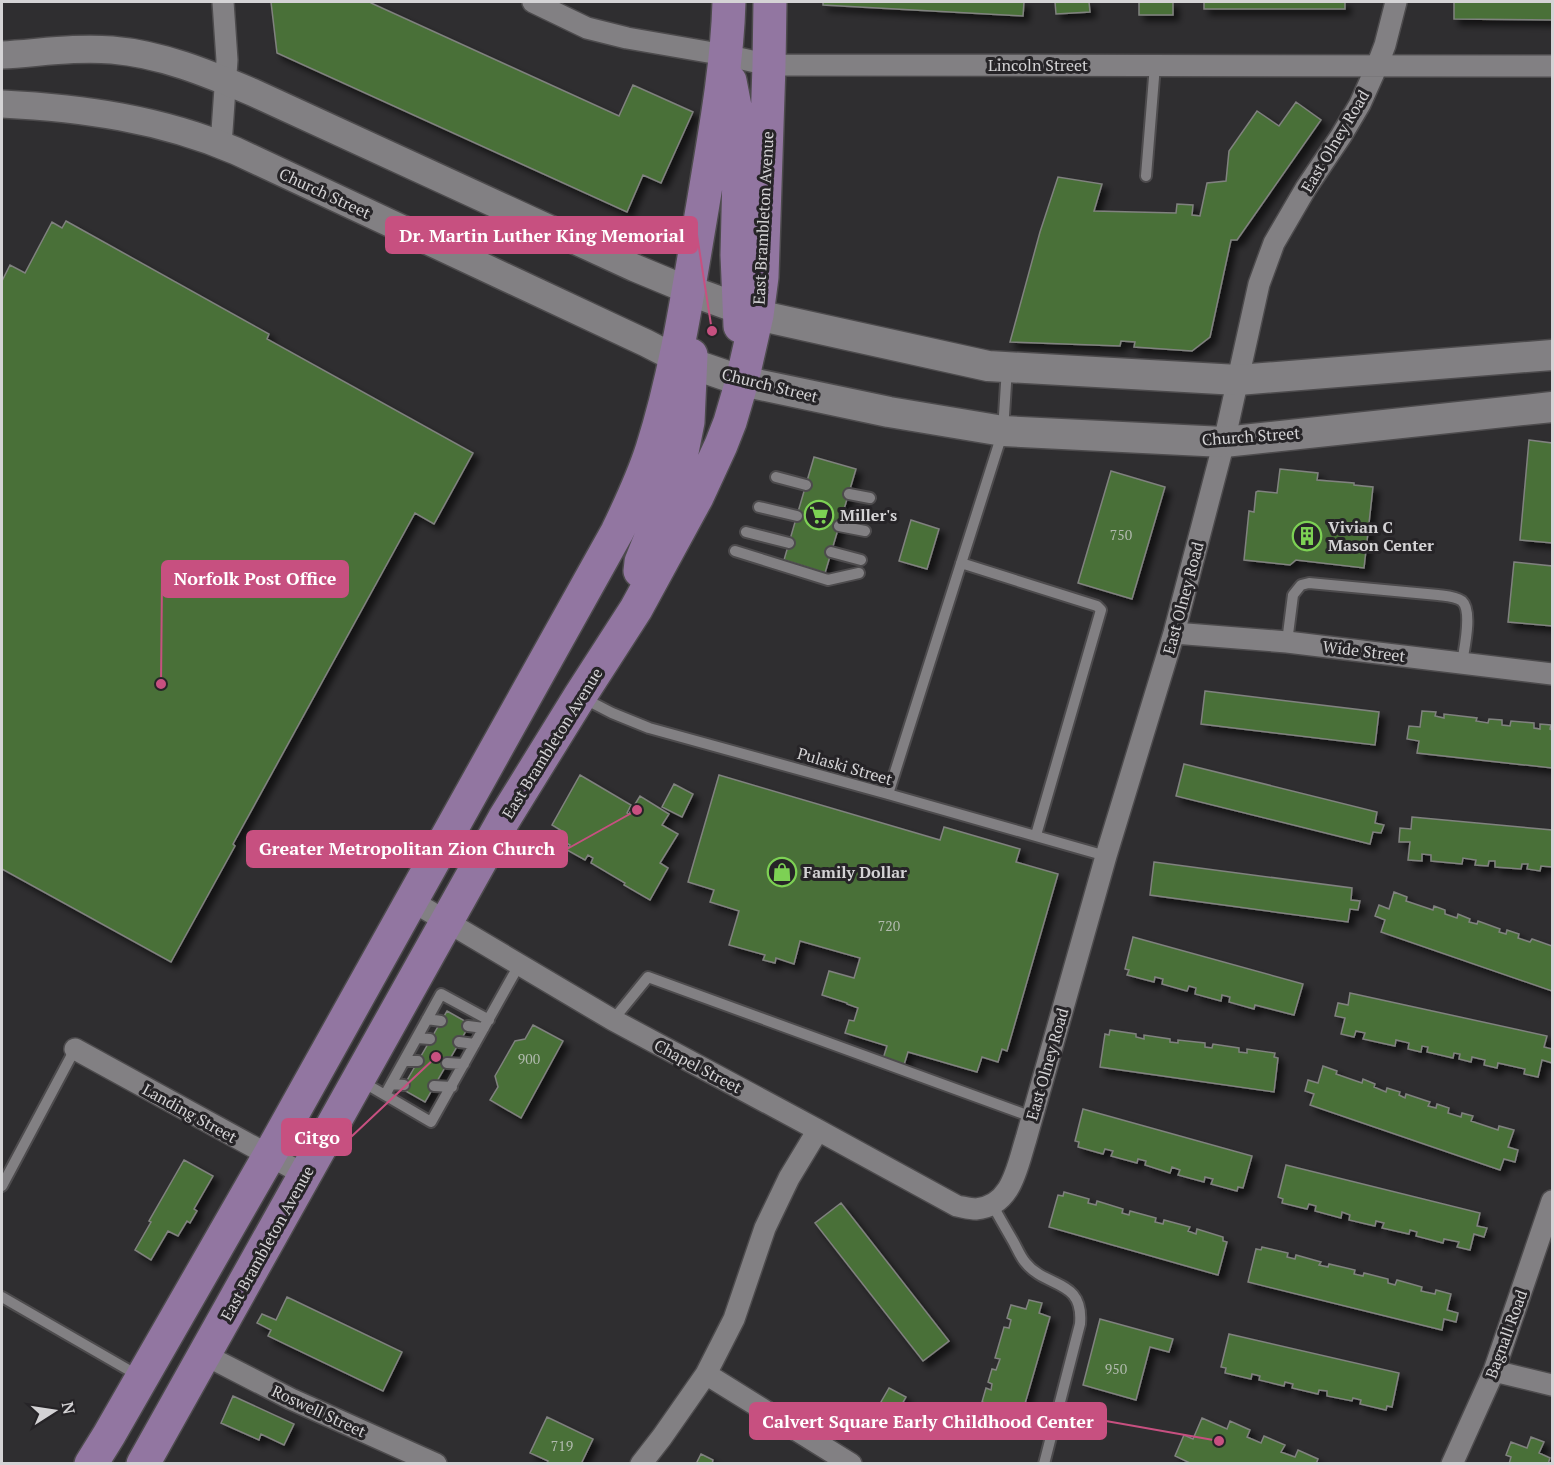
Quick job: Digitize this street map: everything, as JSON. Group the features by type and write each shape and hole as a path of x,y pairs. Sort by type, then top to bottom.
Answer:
{"main road":[{"path":"636,609 641,562 679,467 688,422 683,360 688,290 712,147 728,30 729,2"},
{"name":"East Brambleton Avenue","path":"144,1464 305,1175 372,1088 427,987 434,943 504,819 636,609 701,488 730,422 742,381 748,312 762,277 770,65 770,2"},
{"path":"725,55 740,132 737,255 748,312"},
{"path":"688,290 748,312 987,366 1238,380 1552,355"},
{"path":"91,1464 110,1435 269,1156 617,532 652,450 663,411 683,360"},
{"name":"Church Street","path":"683,360 742,381 889,412 1003,431 1224,441 1552,407"}],"street":[{"path":"221,145 227,81 224,2"},
{"name":"Lincoln Street","path":"533,2 586,28 770,65 1552,66"},
{"name":"East Olney Road","path":"992,1204 1001,1198 1011,1185 1106,856 1174,633 1224,441 1259,284 1274,243 1355,112 1385,45 1396,2"},
{"path":"2,55 90,49 147,55 182,65 227,81 635,268 688,290"},
{"name":"Church Street","path":"2,104 112,114 170,127 221,145 683,360"},
{"name":"Wide Street","path":"1174,633 1287,642 1552,674"},
{"name":"Chapel Street","path":"412,901 613,1020 957,1206 976,1209 992,1204"},
{"name":"Landing Street","path":"75,1049 305,1175"},
{"path":"641,1464 706,1374 734,1319 765,1228 789,1178 818,1130"},
{"name":"Bagnall Road","path":"1452,1464 1494,1371 1552,1201"},
{"name":"Roswell Street","path":"205,1355 291,1399 436,1464"},
{"path":"1494,1371 1552,1385"},
{"path":"706,1374 851,1464"}],"lane":[{"path":"1146,176 1155,65"},
{"path":"888,794 1003,431 1007,367"},
{"path":"776,477 806,484"},
{"path":"849,494 870,498"},
{"path":"759,507 797,516"},
{"path":"839,526 865,531"},
{"path":"746,532 789,543"},
{"path":"735,551 828,580 858,573"},
{"path":"831,552 861,560"},
{"path":"961,562 1097,606 1101,610 1036,835"},
{"path":"1287,642 1293,595 1301,585 1309,583 1438,595 1454,597 1463,602 1466,609 1468,620 1462,663"},
{"name":"Pulaski Street","path":"580,696 612,713 649,728 1106,856"},
{"path":"372,1088 432,1122 519,965"},
{"path":"613,1020 648,977 1032,1117"},
{"path":"427,987 487,1024"},
{"path":"391,1084 427,1019 427,987"},
{"path":"427,1019 441,1022"},
{"path":"468,1026 487,1024"},
{"path":"417,1038 430,1039"},
{"path":"459,1042 476,1044"},
{"path":"2,1186 75,1049"},
{"path":"404,1061 418,1062"},
{"path":"447,1063 464,1064"},
{"path":"372,1088 405,1084"},
{"path":"434,1086 452,1087"},
{"path":"992,1204 1025,1263 1045,1278 1065,1287 1075,1297 1081,1313 1044,1464"},
{"path":"2,1297 142,1378"}],"building":[{"path":"271,2 371,2 619,116 633,85 693,112 661,183 643,175 627,212 277,53"},
{"path":"823,2 1024,2 1023,16 823,5"},
{"path":"1055,2 1089,2 1090,12 1056,14"},
{"path":"1139,2 1173,2 1173,15 1139,15"},
{"path":"1204,2 1345,2 1345,9 1204,9"},
{"path":"1454,2 1552,2 1552,20 1454,19"},
{"path":"1296,102 1321,120 1237,240 1231,240 1210,337 1192,351 1134,347 1135,342 1121,341 1120,346 1010,342 1040,232 1058,177 1102,184 1094,211 1176,213 1177,204 1193,205 1192,215 1200,216 1207,183 1226,181 1229,151 1257,111 1279,126"},
{"path":"66,221 269,334 267,339 473,453 434,524 415,513 233,844 235,846 171,962 2,869 2,281 10,265 25,273 52,222 62,228"},
{"path":"1529,440 1552,443 1552,543 1520,540"},
{"path":"814,457 856,469 825,573 784,560"},
{"name":"Vivian C Mason Center","path":"1280,469 1318,473 1317,480 1373,487 1364,568 1296,560 1290,565 1244,560 1249,511 1254,512 1256,492 1277,493"},
{"path":"1111,471 1165,487 1132,599 1078,583"},
{"path":"911,520 939,529 927,569 899,561"},
{"path":"1514,562 1552,566 1552,626 1508,622"},
{"path":"1205,691 1379,712 1375,745 1201,724"},
{"path":"1422,711 1436,712 1435,716 1444,718 1444,714 1477,718 1476,721 1488,723 1489,719 1502,720 1502,725 1510,726 1511,721 1534,723 1534,728 1540,729 1540,724 1551,725 1552,768 1417,753 1419,741 1407,739 1409,726 1420,727"},
{"path":"1184,764 1377,812 1375,823 1384,825 1381,833 1373,832 1370,844 1176,796"},
{"path":"580,775 631,805 627,813 629,814 640,796 669,814 662,825 678,834 660,863 668,868 650,900 591,863 593,858 588,855 585,860 567,850 570,845 558,838 562,831 552,825"},
{"path":"719,775 940,840 944,827 1020,849 1016,862 1058,874 1007,1051 1002,1049 998,1062 982,1057 977,1072 908,1052 903,1068 882,1062 887,1046 845,1033 849,1020 854,1021 858,1008 822,995 829,971 854,978 860,958 800,941 794,964 776,958 775,963 763,960 765,955 729,945 739,911 710,902 714,890 688,882"},
{"path":"674,784 693,794 682,817 662,807"},
{"path":"1412,817 1552,830 1552,867 1541,866 1540,871 1527,869 1528,864 1522,864 1521,869 1495,867 1495,861 1489,861 1488,866 1475,865 1476,860 1463,858 1462,864 1431,861 1431,855 1422,854 1422,861 1408,860 1410,842 1399,842 1400,828 1411,829"},
{"path":"1154,862 1352,888 1351,900 1360,901 1358,910 1350,909 1348,922 1150,895"},
{"path":"1394,892 1407,897 1406,901 1433,910 1434,906 1445,910 1445,914 1457,918 1458,914 1470,919 1469,922 1477,924 1478,921 1500,929 1499,932 1506,934 1507,930 1519,934 1518,938 1530,942 1532,939 1552,946 1552,991 1381,932 1385,920 1375,916 1379,905 1389,909"},
{"path":"1133,937 1303,984 1294,1015 1255,1005 1254,1009 1229,1002 1230,997 1222,995 1221,1001 1195,994 1196,988 1189,986 1187,991 1162,984 1163,979 1155,977 1154,982 1127,975 1129,970 1125,969"},
{"path":"1350,993 1547,1036 1544,1047 1552,1049 1552,1063 1542,1060 1538,1077 1524,1074 1525,1069 1498,1063 1497,1068 1484,1065 1485,1060 1472,1057 1471,1062 1459,1059 1460,1054 1454,1053 1453,1058 1427,1052 1428,1047 1422,1046 1421,1052 1408,1049 1409,1043 1396,1040 1395,1046 1363,1039 1365,1033 1356,1031 1354,1037 1341,1034 1345,1018 1335,1016 1338,1003 1348,1005"},
{"path":"447,1011 470,1024 425,1102 402,1089"},
{"path":"533,1025 563,1041 521,1118 490,1100 498,1087 495,1076 515,1041 525,1039"},
{"path":"1110,1030 1136,1034 1136,1037 1144,1039 1144,1035 1170,1039 1170,1042 1178,1043 1178,1040 1205,1043 1205,1047 1212,1048 1213,1044 1239,1048 1239,1052 1247,1053 1247,1049 1275,1053 1274,1057 1278,1058 1274,1092 1100,1067 1105,1034 1109,1035"},
{"path":"1323,1066 1337,1071 1336,1074 1362,1083 1363,1079 1386,1092 1387,1088 1400,1092 1399,1095 1405,1098 1406,1094 1430,1102 1428,1106 1436,1108 1437,1104 1449,1108 1448,1113 1461,1117 1462,1113 1473,1116 1471,1121 1498,1130 1499,1126 1514,1130 1508,1147 1518,1150 1515,1162 1504,1159 1500,1170 1310,1105 1314,1094 1305,1091 1308,1080 1318,1083"},
{"path":"1083,1109 1252,1156 1243,1188 1238,1187 1237,1191 1211,1184 1213,1179 1205,1177 1204,1182 1178,1175 1180,1170 1172,1167 1170,1173 1145,1165 1146,1161 1138,1159 1137,1163 1111,1156 1113,1151 1105,1149 1103,1154 1078,1147 1079,1142 1075,1141"},
{"path":"184,1160 213,1176 194,1209 197,1211 190,1223 187,1221 178,1236 168,1231 151,1260 135,1250"},
{"path":"1286,1165 1480,1213 1477,1226 1487,1228 1484,1237 1474,1234 1470,1250 1457,1247 1459,1242 1444,1239 1443,1243 1416,1236 1417,1232 1410,1230 1409,1234 1382,1228 1384,1223 1376,1221 1375,1226 1349,1220 1350,1215 1342,1212 1341,1218 1315,1211 1316,1206 1309,1204 1307,1209 1282,1203 1283,1199 1278,1197"},
{"path":"1064,1192 1089,1199 1088,1203 1096,1205 1097,1201 1123,1209 1122,1213 1129,1215 1130,1211 1156,1218 1155,1222 1163,1224 1164,1220 1190,1227 1188,1231 1196,1234 1197,1229 1223,1237 1223,1241 1227,1242 1218,1275 1049,1227 1058,1195 1063,1196"},
{"path":"841,1203 949,1341 923,1361 815,1223"},
{"path":"1262,1247 1288,1253 1287,1257 1295,1259 1296,1255 1321,1262 1319,1265 1328,1267 1329,1264 1355,1270 1354,1274 1363,1276 1364,1273 1388,1279 1388,1283 1395,1285 1397,1280 1422,1287 1421,1291 1435,1294 1436,1290 1451,1294 1447,1310 1458,1313 1456,1322 1444,1319 1442,1330 1248,1282 1256,1249 1261,1250"},
{"path":"287,1297 402,1352 383,1391 268,1336 271,1330 257,1323 262,1314 276,1320"},
{"path":"1029,1300 1042,1303 1039,1313 1050,1317 1022,1414 982,1402 986,1388 991,1390 992,1384 988,1382 992,1369 996,1370 1000,1359 995,1358 1004,1327 1009,1328 1011,1320 1007,1318 1011,1305 1026,1309"},
{"path":"1100,1319 1173,1339 1169,1352 1150,1347 1136,1400 1083,1385"},
{"path":"1229,1334 1399,1373 1392,1407 1387,1406 1386,1410 1360,1404 1361,1400 1353,1398 1352,1401 1327,1396 1327,1391 1319,1390 1318,1394 1292,1388 1293,1384 1285,1382 1284,1386 1259,1380 1260,1376 1252,1374 1251,1379 1225,1373 1226,1368 1221,1367"},
{"path":"889,1388 906,1397 898,1411 881,1402"},
{"path":"233,1396 294,1424 284,1445 261,1434 259,1440 221,1423"},
{"path":"547,1417 593,1439 581,1464 547,1464 548,1461 530,1453"},
{"path":"1202,1418 1227,1429 1230,1421 1250,1430 1247,1437 1261,1443 1264,1436 1285,1445 1281,1452 1295,1457 1298,1450 1318,1459 1316,1464 1192,1464 1175,1456 1184,1435 1193,1439"},
{"path":"1531,1437 1544,1442 1539,1453 1550,1458 1548,1464 1509,1464 1511,1457 1506,1455 1511,1442 1527,1448"},
{"path":"701,1454 713,1460 712,1464 696,1464"}],"place":[{"name":"Dr. Martin Luther King Memorial","path":"712,331"},
{"name":"Miller's","path":"819,515"},
{"name":"Vivian C Mason Center","path":"1307,536"},
{"name":"Norfolk Post Office","path":"161,684"},
{"name":"Greater Metropolitan Zion Church","path":"637,810"},
{"name":"Family Dollar","path":"782,872"},
{"name":"Citgo","path":"436,1057"},
{"name":"Calvert Square Early Childhood Center","path":"1219,1441"}]}
